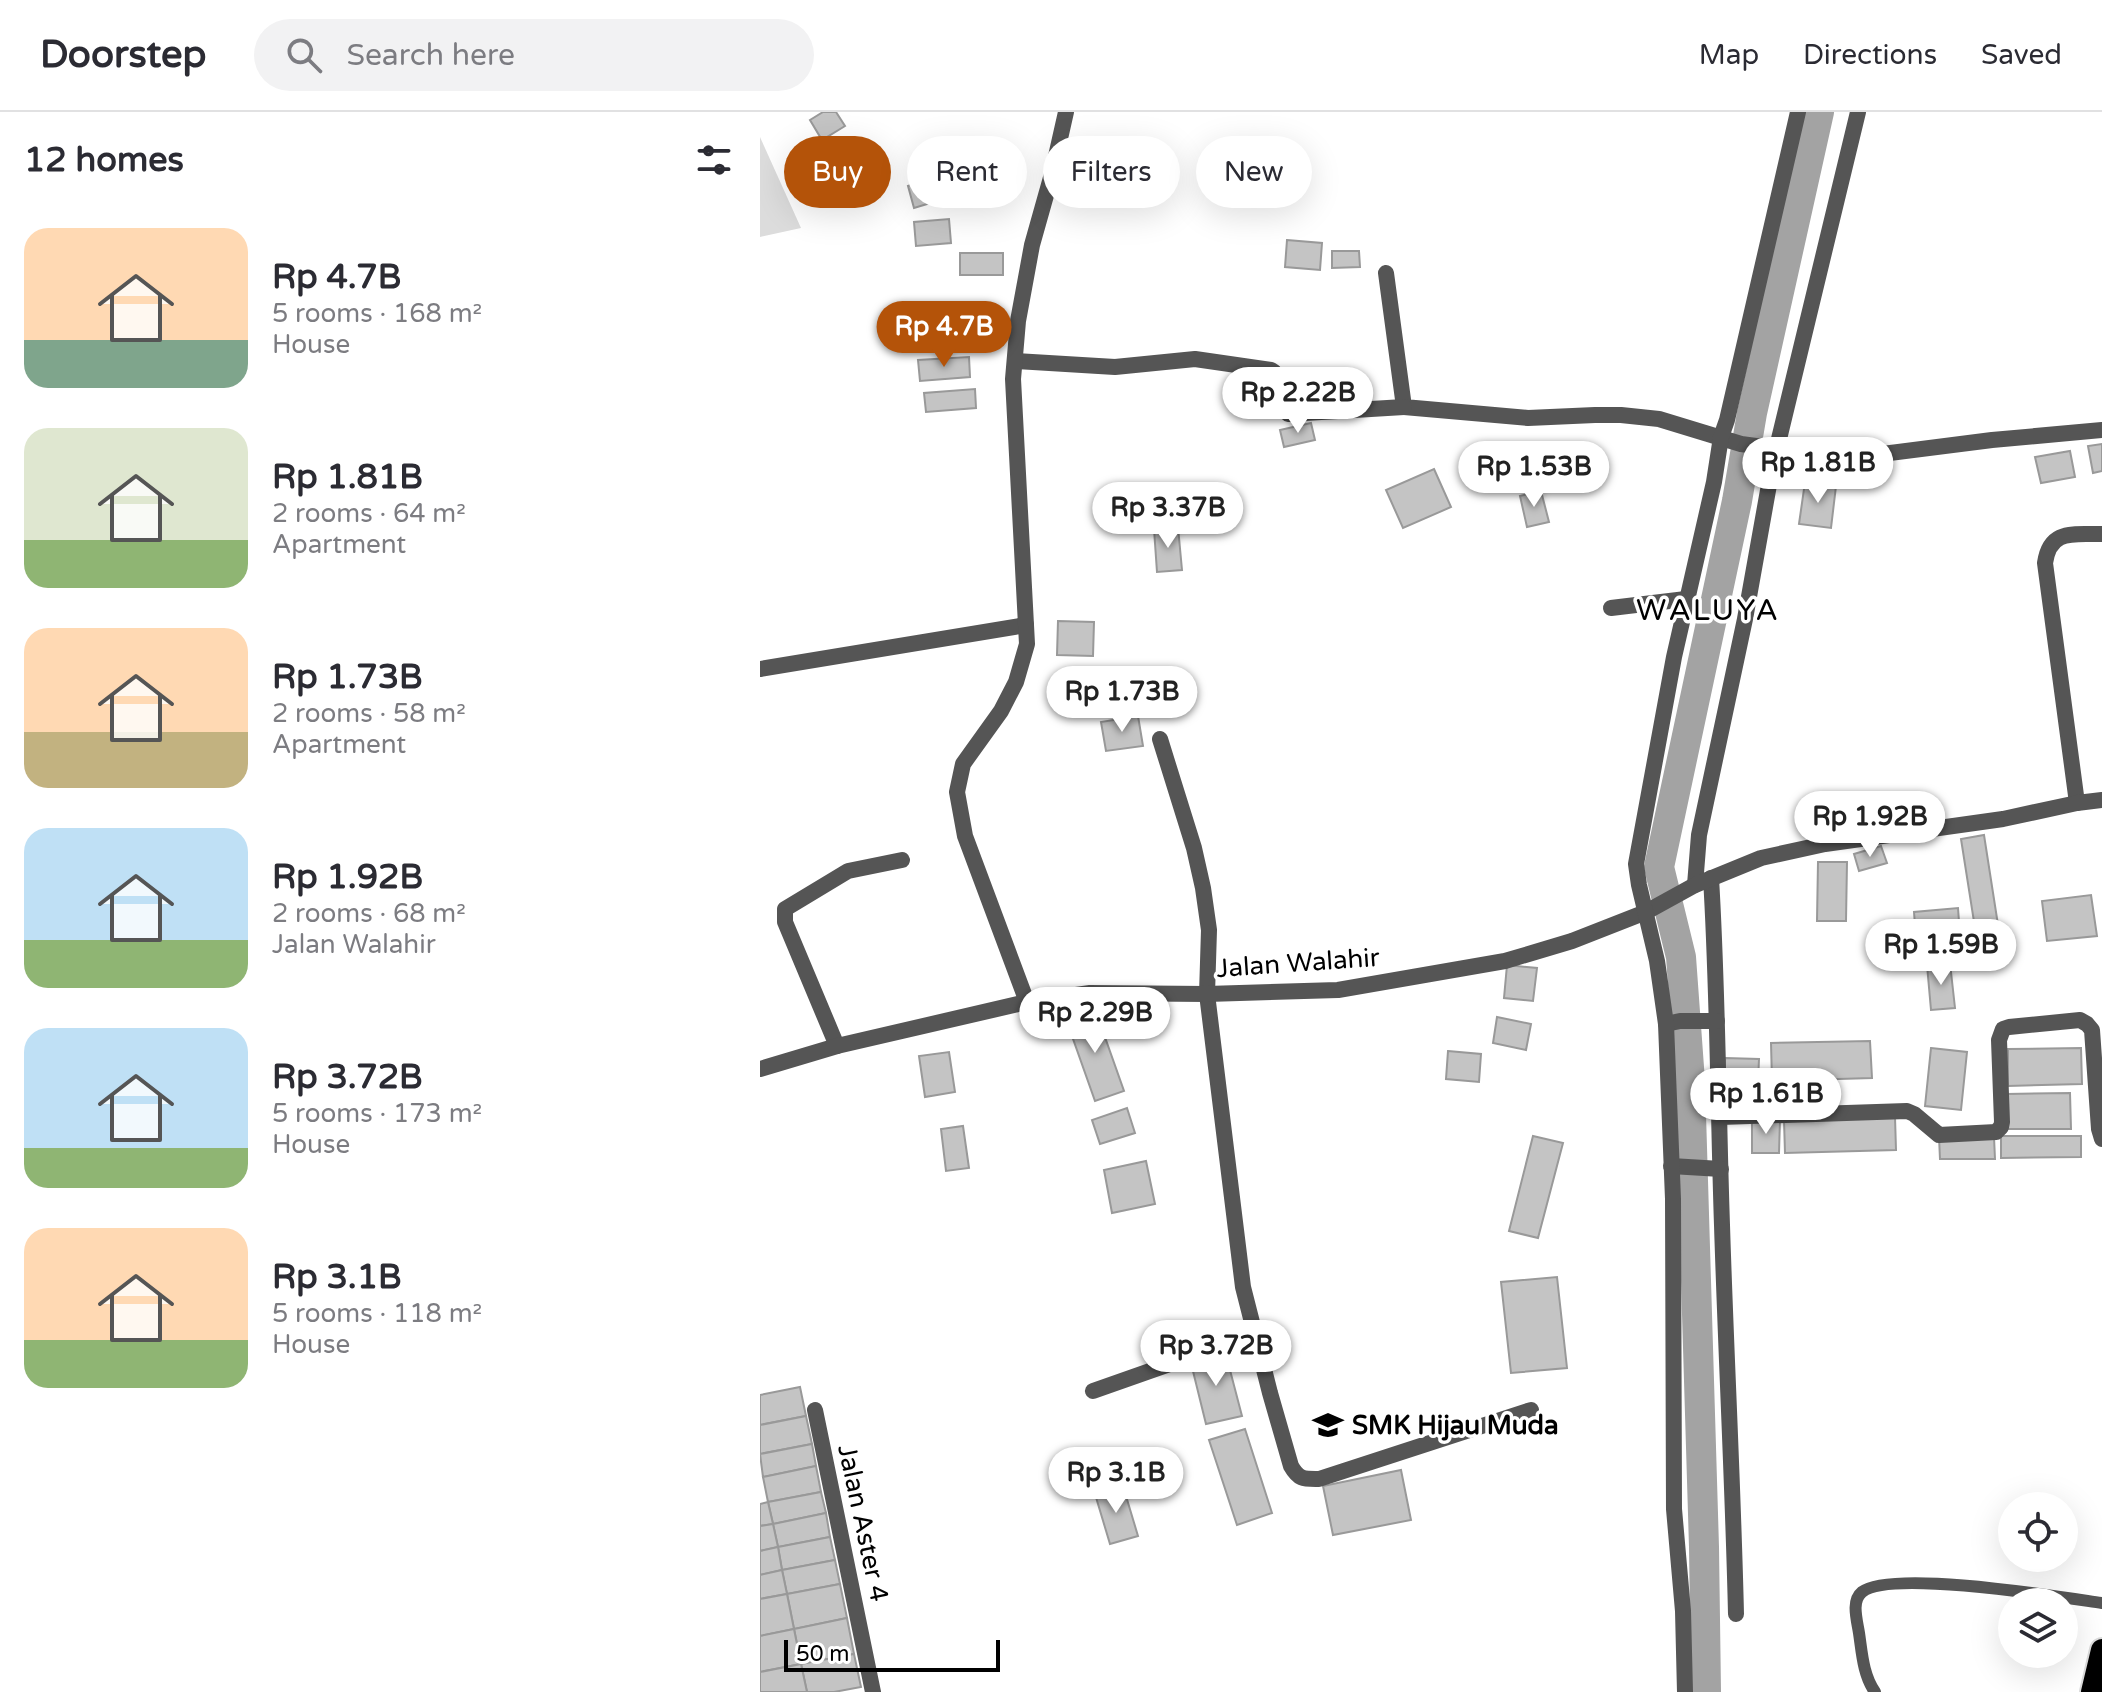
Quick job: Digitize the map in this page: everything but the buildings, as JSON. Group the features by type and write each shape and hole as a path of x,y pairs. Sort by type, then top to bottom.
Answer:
{"highway":[{"path":"2092,1692 2102,1650"}],"street":[{"path":"1027,1002 965,836 957,792 963,764 1001,711 1016,682 1027,644 1013,379 1018,321 1032,245 1066,112"},
{"path":"1685,1692 1683,1611 1674,1509 1677,1167 1673,1022 1636,864 1686,599 1798,112"},
{"path":"1736,1614 1718,1169 1720,1117 1713,1021 1697,884 1699,835 1745,619 1774,449 1858,112"},
{"path":"1386,273 1404,407"},
{"path":"1015,361 1115,367 1195,359 1223,362 1274,372 1282,406 1288,414 1404,407 1528,418 1621,415 1659,419 1741,444 1774,449"},
{"path":"1772,468 1992,440 2102,430"},
{"path":"2077,803 2045,563 2055,539 2102,534"},
{"path":"1611,608 1686,599"},
{"path":"760,669 1026,625"},
{"path":"1160,739 1194,848 1203,888 1209,930 1207,994 1243,1287 1288,1457 1296,1476 1303,1480 1319,1479 1531,1410"},
{"name":"Jalan Walahir","path":"760,1069 837,1046 1027,1002 1090,993 1207,994 1338,990 1505,961 1572,941 1649,911 1697,884 1761,858 1825,844 2003,819 2102,800"},
{"path":"837,1046 785,922 785,909 848,871 902,860"},
{"path":"1720,1117 1907,1111 1939,1135 1996,1132 2002,1122 1999,1040 2003,1029 2080,1020 2092,1030 2102,1139"},
{"path":"1673,1022 1713,1021"},
{"path":"1677,1167 1718,1169"},
{"path":"1093,1391 1255,1334"},
{"name":"Jalan Aster 4","path":"815,1410 873,1692"}],"lane":[{"path":"1875,1692 1864,1669 1855,1606 1861,1593 1872,1587 1903,1583 1965,1585 2102,1603"}],"shaded area":[{"path":"760,137 784,190 784,208 792,208 801,228 760,237"}],"waterway":[{"path":"1706,1692 1690,1081 1681,957 1659,867 1737,501 1752,413 1819,112"}],"place":[{"name":"SMK Hijau Muda","path":"1328,1425"}],"district":[{"name":"WALUYA","path":"1708,610"}]}
